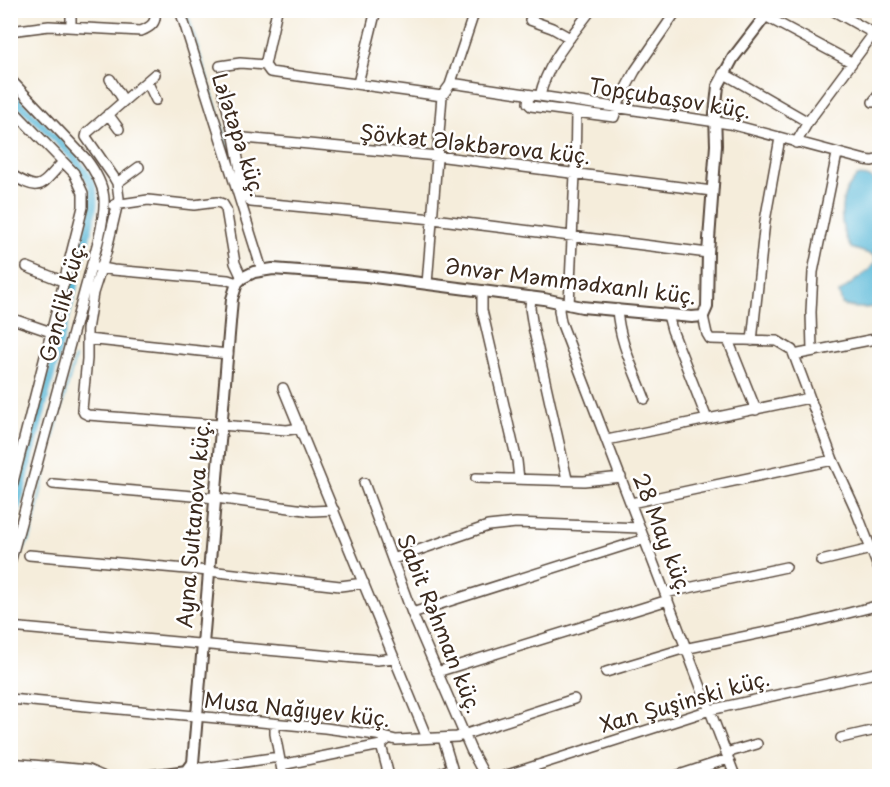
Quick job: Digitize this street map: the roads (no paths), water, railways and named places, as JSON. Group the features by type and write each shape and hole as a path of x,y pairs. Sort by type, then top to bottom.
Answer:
{"street":[{"path":"71,10 71,27"},
{"path":"10,31 33,27 71,27 141,31 155,22 154,10"},
{"name":"Lələtəpə küç.","path":"180,10 262,270"},
{"path":"277,10 265,65 268,71 276,74 358,83 442,96"},
{"path":"358,83 376,10"},
{"path":"428,285 442,96 452,82 475,10"},
{"path":"540,96 547,73 591,10"},
{"path":"528,95 528,103 531,106 614,117 635,70 677,10"},
{"path":"796,143 808,122 876,29 832,10"},
{"path":"703,316 707,307 708,254 716,145 716,94 723,73 767,13 851,62"},
{"path":"530,20 570,38"},
{"path":"220,66 240,63 265,65"},
{"path":"723,73 808,122"},
{"path":"155,74 90,129 86,137 117,183 118,205 96,267 87,339 82,409 84,413 222,426 287,430 300,428"},
{"name":"Gənclik küç.","path":"10,79 86,159 102,184 105,206 96,267 10,563"},
{"path":"110,79 124,101"},
{"path":"147,81 156,100"},
{"name":"Topçubaşov küç.","path":"452,82 618,109 716,122 837,154 872,161 879,159"},
{"path":"222,91 234,137 244,191 251,202 433,219 708,254"},
{"path":"873,102 879,93"},
{"name":"Gənclik küç.","path":"10,106 74,173 80,183 83,207 10,494"},
{"name":"28 May küç.","path":"576,112 572,236 564,304 559,310 561,322 735,777"},
{"path":"108,114 119,129"},
{"name":"Şövkət Ələkbərova küç.","path":"234,137 437,156 712,190"},
{"path":"752,341 765,221 780,138"},
{"path":"812,351 813,272 837,154"},
{"path":"10,174 28,184 38,186 63,162"},
{"path":"117,183 139,167"},
{"path":"96,267 240,280 226,209 223,204 218,202 194,205 148,200 105,206"},
{"path":"27,267 65,282"},
{"name":"Ənvər Məmmədxanlı küç.","path":"240,280 262,270 346,274 531,297 564,304 668,315 703,316 708,337 728,340 777,341 785,345 794,355"},
{"name":"Ayna Sultanova küç.","path":"191,767 195,756 232,299 240,280"},
{"path":"482,291 482,310 517,461 519,479"},
{"path":"531,297 533,327 567,479"},
{"path":"617,309 617,320 626,351 645,399"},
{"path":"668,315 707,419"},
{"path":"10,318 51,332"},
{"path":"879,338 794,355 833,460 851,499 879,572"},
{"path":"87,339 228,354"},
{"path":"728,340 756,410"},
{"path":"283,387 428,738"},
{"path":"607,440 809,398"},
{"path":"631,504 833,460"},
{"path":"476,478 595,480 621,477"},
{"name":"Sabit Rəhman küç.","path":"364,483 412,613 485,777"},
{"path":"53,484 216,498 312,511 334,510"},
{"path":"393,559 488,526 516,523 640,528"},
{"path":"412,613 645,539"},
{"path":"821,561 871,549"},
{"path":"29,555 209,571 340,586 364,583"},
{"path":"437,672 666,596 786,567"},
{"path":"606,672 686,648 801,625 879,605"},
{"path":"10,627 377,660 394,658"},
{"name":"Xan Şuşinski küç.","path":"504,777 710,710 879,672"},
{"name":"Musa Nağıyev küç.","path":"10,699 325,728 376,735 385,742 465,736 574,699"},
{"path":"275,724 283,777"},
{"path":"841,738 879,729"},
{"path":"441,773 453,768 443,738"},
{"path":"149,777 188,771 191,767 210,772 385,742 389,777"},
{"path":"676,777 757,744"},
{"path":"10,763 88,770 102,777"}],"water":[{"path":"857,176 870,177 879,186 880,305 866,308 842,304 839,293 869,270 876,261 873,255 851,248 844,230 842,210 844,196"}],"waterway":[{"path":"186,10 233,161"},
{"path":"10,94 79,165 92,185 94,197 88,232 10,534"},
{"path":"10,575 31,536 50,449 75,358"}]}
